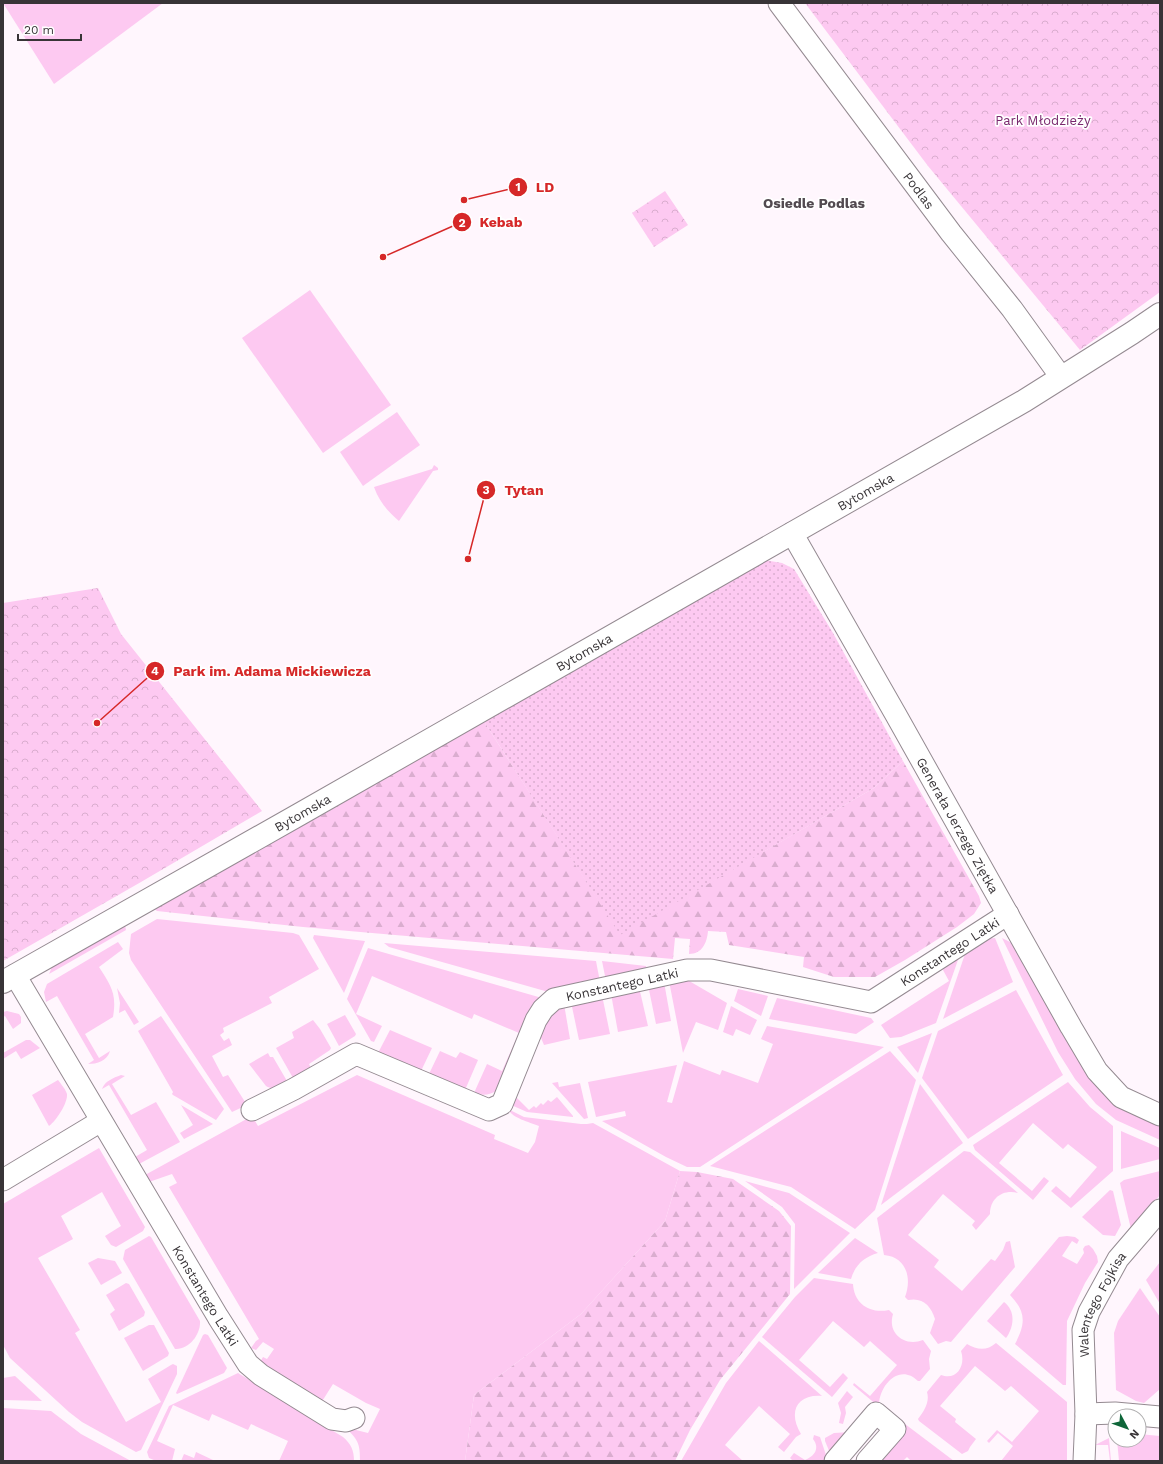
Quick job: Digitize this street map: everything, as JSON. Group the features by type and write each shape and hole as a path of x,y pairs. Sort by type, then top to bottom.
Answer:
{"street":[{"name":"Podlas","path":"779,3 951,233 1012,309 1061,377"},
{"name":"Bytomska","path":"9,979 1024,401 1160,314"},
{"name":"Generała Jerzego Ziętka","path":"792,533 1097,1071 1121,1097 1160,1115"},
{"name":"Konstantego Latki","path":"252,1110 294,1089 356,1054 489,1110 502,1104 536,1020 543,1009 554,999 687,970 711,970 871,1002 1008,914"},
{"name":"Konstantego Latki","path":"9,979 101,1121 218,1317 248,1364 261,1375 332,1418 346,1421 354,1418"},
{"path":"3,1180 101,1121"},
{"name":"Walentego Fojkisa","path":"1084,1461 1086,1414 1083,1330 1089,1312 1118,1259 1160,1210"},
{"path":"835,1461 876,1413 895,1429 867,1461"},
{"path":"1086,1414 1115,1413 1160,1417"}],"green space":[{"path":"3,3 163,3 54,84"},
{"name":"Park Młodzieży","path":"805,3 1160,3 1160,292 1080,350 928,166"},
{"path":"665,191 688,225 654,247 632,213"},
{"path":"310,290 391,405 323,453 242,338"},
{"path":"397,412 420,445 363,486 340,452"},
{"path":"434,465 438,468 438,470 433,471 399,521 384,506 374,487 432,469"},
{"path":"764,560 782,563 794,569 833,633 903,761 874,788 620,935 483,720"},
{"path":"98,588 121,634 262,811 3,961 3,603"},
{"path":"483,720 620,934 874,788 903,761 979,896 981,903 974,914 957,927 875,977 834,977 803,967 804,957 729,945 726,932 708,931 705,944 694,954 689,954 690,939 675,938 673,959 303,927 157,911 153,908 329,811"},
{"path":"157,919 293,933 299,935 319,969 269,997 272,1003 223,1028 224,1032 220,1035 224,1041 229,1038 232,1045 212,1056 223,1077 228,1075 247,1105 232,1112 131,960 129,953 131,934"},
{"path":"125,925 126,930 49,974 52,967"},
{"path":"314,935 365,941 344,993 313,938"},
{"path":"995,938 1013,982 943,1019 966,951 985,939"},
{"path":"1002,938 1016,946 1114,1101 1129,1113 1160,1125 1160,1140 1116,1120 1096,1104 1075,1079 1058,1052"},
{"path":"118,942 123,949 99,967 112,990 114,1002 113,1017 85,1034 99,1058 110,1051 104,1060 88,1064 94,1060 57,996 46,1002 44,992 47,984"},
{"path":"384,943 596,961 600,982 552,993 389,947"},
{"path":"368,948 542,998 498,1090 486,1094 474,1093 487,1064 502,1071 519,1033 474,1014 472,1019 372,976 356,1014 382,1026 374,1042 371,1041 347,999"},
{"path":"959,957 936,1023 901,1037 890,1038 881,1025 949,981 943,970 945,965"},
{"path":"602,961 646,966 647,972 606,981"},
{"path":"684,978 727,1003 718,1030 696,1022 683,1053 669,981"},
{"path":"664,982 671,1021 656,1024 648,985"},
{"path":"639,987 648,1026 618,1032 611,994"},
{"path":"117,988 139,1022 134,1025 125,1010 119,1013 120,1003"},
{"path":"738,989 768,996 761,1016 734,1001"},
{"path":"1016,990 1063,1075 968,1139 922,1078 938,1031"},
{"path":"602,995 610,1034 579,1040 571,1002"},
{"path":"777,998 871,1018 874,1022 856,1034 769,1019"},
{"path":"564,1004 570,1039 544,1045 539,1033 546,1017"},
{"path":"731,1006 757,1020 750,1035 736,1029 733,1036 723,1032"},
{"path":"7,1011 19,1014 21,1017 21,1023 13,1029 5,1016 3,1017 3,1012"},
{"path":"345,1015 356,1034 339,1046 327,1024"},
{"path":"161,1016 224,1109 216,1120 172,1094 173,1092 138,1031"},
{"path":"313,1020 331,1048 309,1064 311,1068 293,1078 276,1048 294,1038 292,1032"},
{"path":"767,1026 884,1047 700,1167 687,1167 666,1157 602,1121 626,1116 625,1111 596,1117 588,1082 677,1065 667,1102 672,1103 684,1061 720,1075 722,1070 758,1083 773,1044 761,1039"},
{"path":"390,1030 432,1048 421,1071 378,1053"},
{"path":"932,1033 918,1073 897,1047"},
{"path":"26,1040 30,1040 40,1048 21,1059 16,1051 3,1059 3,1053"},
{"path":"440,1051 456,1058 460,1052 478,1060 465,1090 429,1074"},
{"path":"890,1051 916,1080 875,1210 855,1229 791,1187 710,1166"},
{"path":"268,1053 270,1057 273,1057 287,1081 274,1088 266,1086 249,1064"},
{"path":"121,1075 125,1076 112,1084 131,1115 156,1102 180,1142 139,1164 135,1157 147,1150 109,1085 102,1089 107,1082"},
{"path":"357,1075 495,1135 494,1139 528,1153 535,1142 539,1126 513,1115 508,1109 524,1117 581,1124 593,1123 680,1171 665,1221 581,1314 474,1395 465,1461 360,1461 358,1444 347,1429 368,1433 380,1409 366,1403 333,1384 321,1403 260,1362 263,1357 267,1359 274,1349 263,1342 256,1350 251,1348 259,1339 169,1187 177,1183 172,1174 149,1182 145,1175 252,1116 258,1126"},
{"path":"58,1080 66,1091 67,1098 61,1112 49,1126 32,1095"},
{"path":"558,1082 559,1087 580,1083 588,1118 584,1119 552,1083"},
{"path":"1068,1082 1090,1107 1113,1126 1113,1171 1071,1208 1051,1191 1056,1186 1070,1198 1097,1167 1068,1144 1063,1149 1033,1123 999,1163 1032,1191 1044,1177 1049,1181 1033,1200 975,1150 973,1145"},
{"path":"920,1084 963,1143 881,1205"},
{"path":"516,1097 529,1110 534,1106 536,1108 541,1103 543,1105 548,1100 551,1102 557,1097 573,1117 527,1112 509,1104"},
{"path":"181,1105 213,1124 184,1139 180,1133 193,1125"},
{"path":"1121,1131 1160,1148 1160,1159 1121,1169"},
{"path":"99,1148 145,1227 143,1231 116,1247 111,1245 105,1236 121,1226 102,1192 61,1216 73,1239 38,1258 80,1330 75,1333 126,1422 161,1402 148,1379 173,1364 177,1366 177,1374 141,1450 136,1452 82,1422 69,1412 10,1358 3,1345 3,1204"},
{"path":"964,1151 970,1152 1018,1193 1007,1192 998,1196 992,1203 990,1214 976,1230 972,1225 975,1221 943,1194 908,1235 939,1260 934,1267 962,1291 991,1259 995,1261 1003,1250 1006,1242 1010,1241 1015,1267 951,1342 946,1341 938,1344 930,1333 935,1319 929,1306 922,1301 913,1299 908,1300 905,1297 908,1283 906,1270 903,1264 892,1257 884,1255 877,1218"},
{"path":"680,1171 697,1172 733,1179 779,1211 791,1226 790,1294 720,1380 690,1430 675,1461 465,1461 474,1395 581,1314 665,1221"},
{"path":"1160,1171 1160,1195 1131,1229 1120,1183 1124,1180"},
{"path":"745,1181 789,1193 850,1233 794,1289 795,1224 782,1207"},
{"path":"1110,1190 1113,1191 1121,1225 1115,1236 1103,1235 1082,1217"},
{"path":"149,1236 151,1237 200,1321 200,1326 196,1336 189,1344 180,1349 175,1349 123,1259 125,1250"},
{"path":"1059,1237 1075,1237 1079,1240 1077,1244 1072,1241 1062,1256 1077,1264 1084,1253 1083,1249 1085,1246 1089,1245 1097,1256 1098,1262 1085,1283 1067,1321 1066,1385 1063,1385 1015,1344 1019,1337 1023,1318 1022,1312 1010,1295"},
{"path":"855,1238 878,1253 864,1259 855,1270 851,1279 818,1273"},
{"path":"98,1258 115,1261 122,1273 101,1285 88,1263"},
{"path":"1160,1262 1160,1304 1146,1280"},
{"path":"814,1278 853,1284 856,1297 864,1306 870,1309 882,1311 889,1310 893,1314 893,1327 895,1333 899,1337 910,1342 923,1340 931,1351 929,1359 930,1369 920,1381 904,1374 892,1378 883,1389 878,1406 853,1385 854,1383 870,1396 897,1365 870,1341 864,1347 833,1321 799,1360 830,1387 843,1373 848,1378 832,1397 762,1337 795,1297"},
{"path":"126,1283 129,1284 145,1312 144,1316 119,1331 110,1314 115,1310 106,1295"},
{"path":"1140,1288 1160,1317 1160,1389 1144,1403 1136,1401 1116,1390 1114,1333 1118,1321"},
{"path":"1004,1302 1012,1314 1011,1329 1006,1338 987,1321"},
{"path":"149,1325 154,1325 169,1353 168,1356 143,1371 124,1338"},
{"path":"203,1335 208,1335 227,1368 224,1373 177,1394 176,1393"},
{"path":"759,1341 822,1396 806,1398 797,1406 795,1419 801,1434 796,1437 784,1452 778,1447 790,1434 759,1406 725,1445 743,1461 681,1461 726,1383"},
{"path":"996,1343 1067,1402 1067,1461 1001,1461 1013,1446 998,1433 989,1443 987,1441 997,1430 1012,1442 1039,1411 1011,1386 1005,1391 975,1366 940,1406 956,1419 955,1422 976,1439 968,1451 962,1454 919,1421 918,1419 927,1403 927,1392 941,1375 952,1376 956,1374 962,1362 961,1351 967,1344 974,1348 982,1349 993,1346"},
{"path":"238,1373 343,1437 352,1448 354,1461 279,1461 288,1441 251,1424 248,1430 212,1414 209,1421 173,1405 157,1441 175,1449 172,1461 156,1461 149,1458 147,1452 169,1406"},
{"path":"15,1376 42,1401 3,1400 3,1378"},
{"path":"847,1391 853,1397 845,1407 846,1413 843,1424 839,1423 841,1413 838,1403"},
{"path":"3,1408 51,1411 81,1434 131,1461 3,1461"},
{"path":"905,1424 954,1461 911,1461 907,1457 903,1461 875,1461"},
{"path":"851,1432 832,1458 825,1438 834,1433"},
{"path":"814,1435 820,1437 828,1461 793,1461 790,1458 794,1453 805,1460 814,1454 816,1446 813,1439"},
{"path":"1147,1435 1160,1436 1160,1461 1119,1461 1118,1448 1147,1448"},
{"path":"1107,1439 1107,1445 1095,1445"},
{"path":"1108,1448 1110,1448 1110,1461"},
{"path":"196,1452 213,1461 181,1461 184,1454 194,1458"}],"place":[{"name":"LD","path":"464,200"},
{"name":"Kebab","path":"383,257"},
{"name":"Tytan","path":"468,559"},
{"name":"Park im. Adama Mickiewicza","path":"97,723"}],"district":[{"name":"Osiedle Podlas","path":"814,203"}]}
